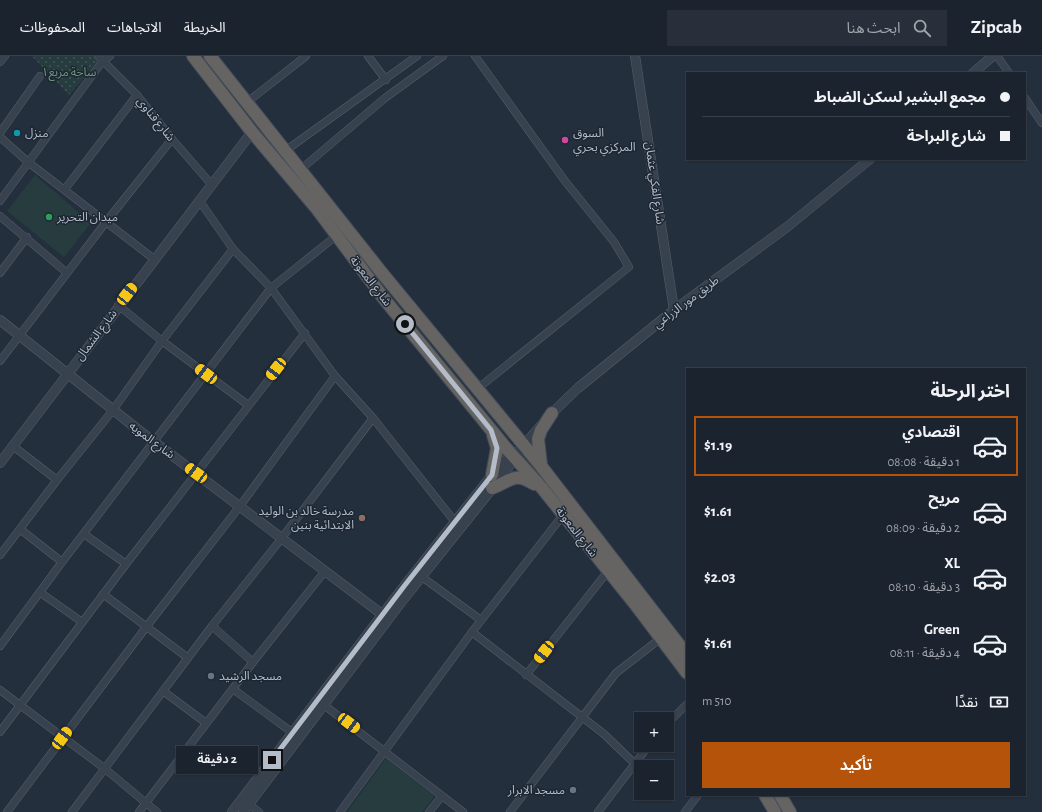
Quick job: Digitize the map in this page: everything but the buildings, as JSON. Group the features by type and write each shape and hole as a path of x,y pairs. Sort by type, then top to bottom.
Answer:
{"highway":[{"name":"شارع المعونة","path":"193,56 252,132 322,206 524,445 686,654"},
{"name":"شارع المعونة","path":"214,57 246,103 300,170 322,206 336,236 385,300 491,430 564,515 686,672"},
{"path":"541,466 538,439 541,430 552,413"},
{"path":"491,430 497,448 492,475"},
{"path":"492,488 505,481 521,477 542,488"},
{"path":"766,796 775,812"},
{"path":"781,796 790,812"}],"street":[{"path":"0,62 5,56"},
{"path":"0,201 100,59 110,56"},
{"path":"246,103 306,56"},
{"path":"368,56 386,80"},
{"path":"285,151 386,80 417,56"},
{"path":"300,170 385,98 443,56"},
{"path":"475,56 566,181 614,242 629,268 476,389"},
{"name":"شارع الفكي عثمان","path":"635,56 674,310"},
{"path":"974,72 993,56"},
{"path":"998,56 1008,72"},
{"name":"شارع قناوي","path":"100,59 137,95 172,139 211,184"},
{"path":"0,133 40,76"},
{"path":"65,189 137,95"},
{"path":"1026,99 1042,123"},
{"name":"شارع الشمال","path":"0,463 118,305 252,132"},
{"path":"0,137 28,162 154,259"},
{"path":"0,361 106,222 172,139"},
{"name":"طريق مور الزراعي","path":"514,457 552,413 578,388 674,310 787,227 869,160"},
{"path":"199,200 233,249 271,288 335,376 373,418 455,522"},
{"path":"0,216 27,237 67,273"},
{"path":"0,646 41,593 62,562 271,288 336,236"},
{"path":"0,273 27,237"},
{"path":"0,555 113,410 162,341 233,249"},
{"path":"118,305 162,341 248,405"},
{"name":"شارع المويه","path":"0,320 154,442 383,614"},
{"path":"0,732 103,594 305,333"},
{"path":"7,812 147,626 240,506 335,376"},
{"path":"72,812 162,691 282,538 373,418"},
{"path":"13,446 57,480"},
{"path":"232,812 383,614 492,475 504,461 514,457"},
{"path":"259,812 246,808 422,576 507,470 514,457"},
{"path":"340,812 481,620 564,515"},
{"path":"20,529 62,562"},
{"path":"84,534 126,564"},
{"path":"139,812 253,662 325,571"},
{"path":"526,675 608,571"},
{"path":"422,576 481,620"},
{"path":"41,593 82,622"},
{"path":"103,594 188,658"},
{"path":"212,626 253,662"},
{"path":"472,632 581,718 604,734 634,763 598,812"},
{"path":"510,812 581,718 620,670 661,638"},
{"path":"233,689 293,733"},
{"path":"0,690 19,706 104,768 145,804 157,812"},
{"path":"162,691 206,723"},
{"path":"324,705 386,751 462,812"},
{"path":"674,717 686,705"},
{"path":"636,760 643,752"},
{"path":"429,812 442,796"},
{"path":"685,812 697,796"}],"green space":[{"name":"ساحة مربع١","path":"32,56 93,56 98,62 69,95"},
{"name":"ميدان التحرير","path":"35,175 91,223 64,257 7,211"},
{"path":"386,758 435,796 422,812 347,812"}],"place":[{"name":"منزل","path":"17,133"},
{"name":"السوق المركزي بحري","path":"565,140"},
{"name":"ميدان التحرير","path":"49,217"},
{"name":"مدرسة خالد بن الوليد الابتدائية بنين","path":"362,518"},
{"name":"مسجد الرشيد","path":"211,676"},
{"name":"مسجد الابرار","path":"573,790"}],"route":[{"path":"272,760 405,585 492,475 497,448 491,430 405,324"}]}
